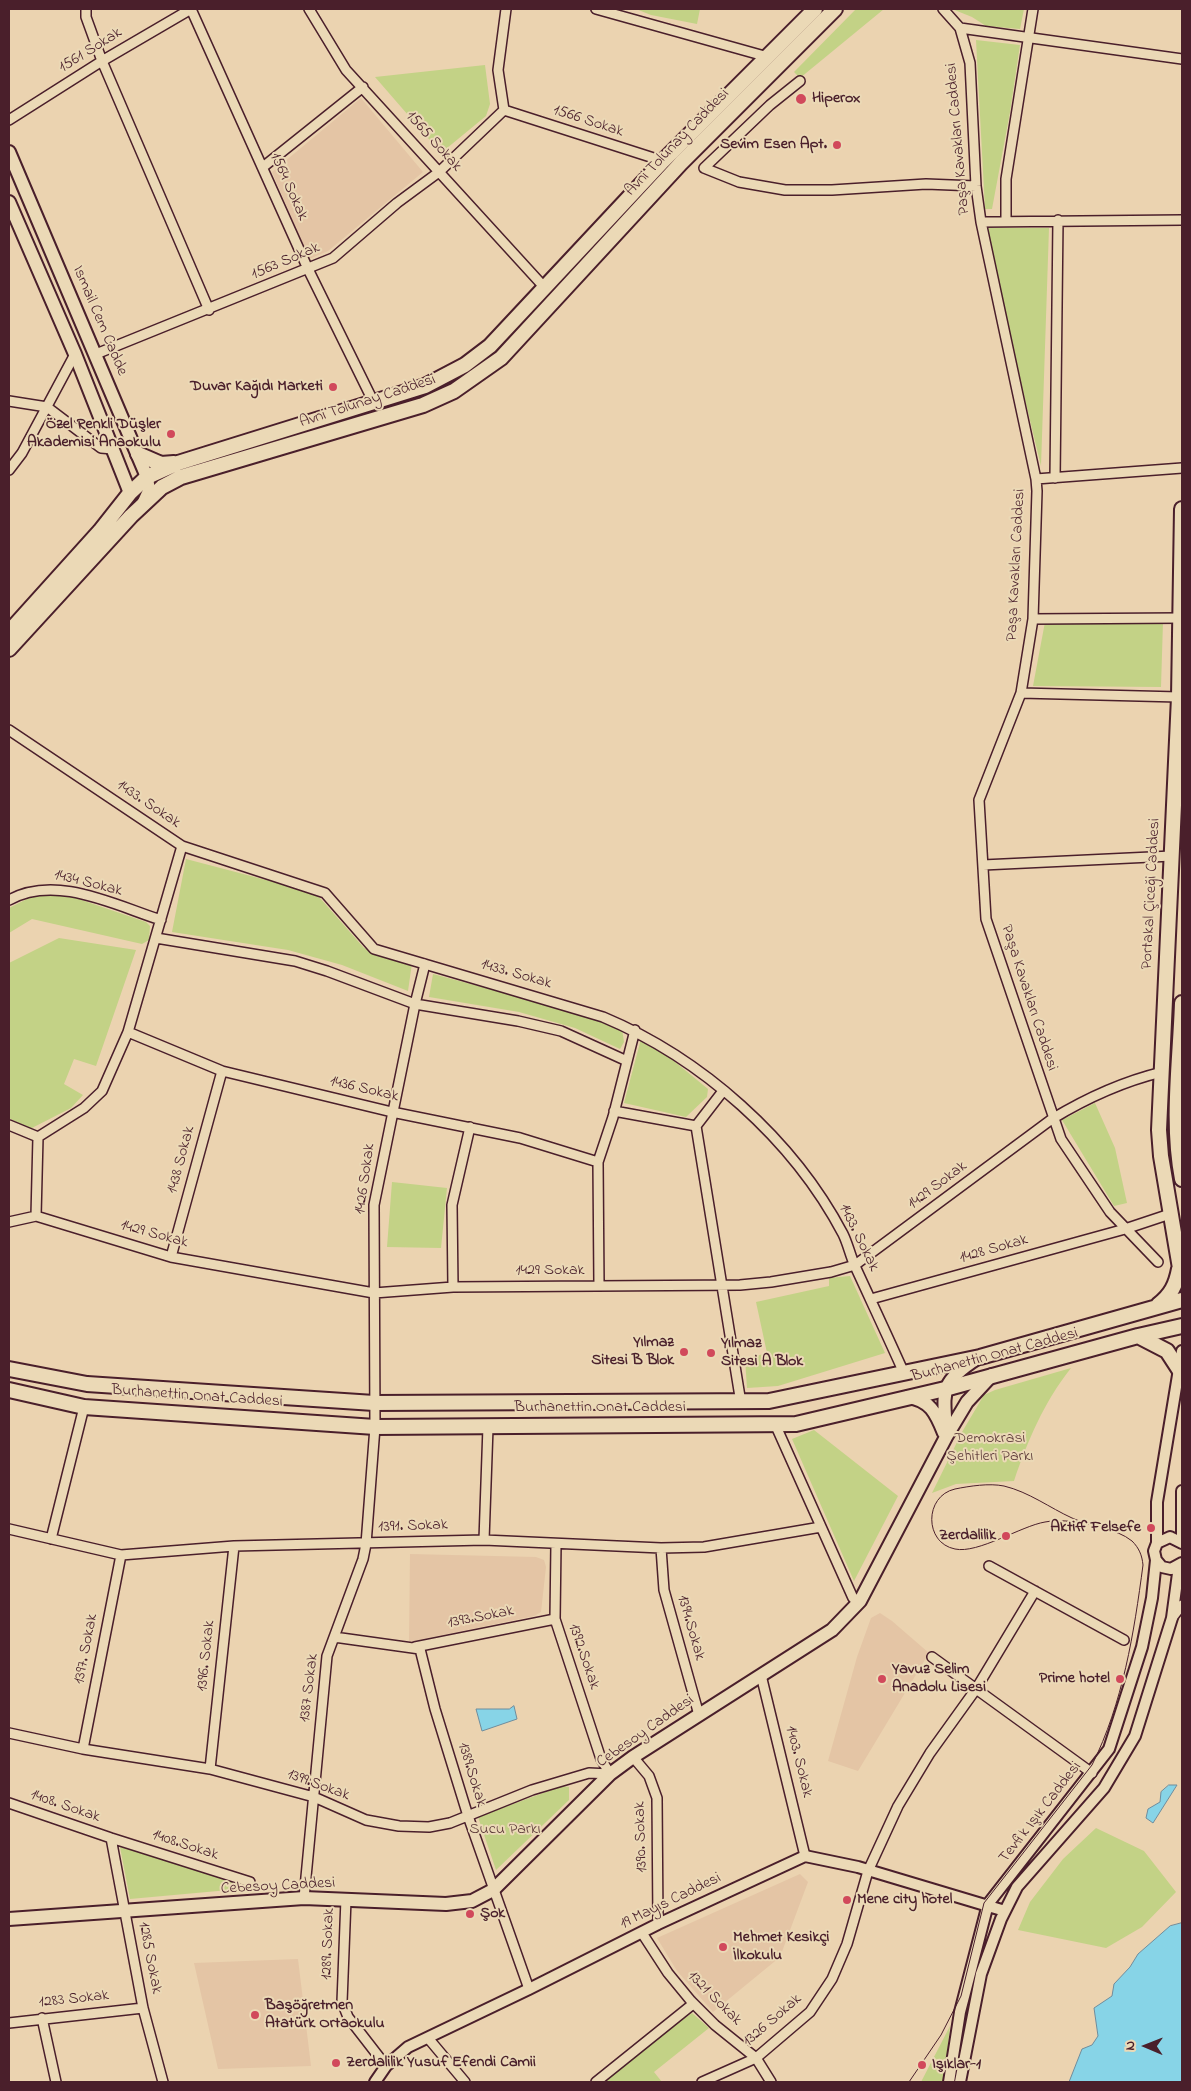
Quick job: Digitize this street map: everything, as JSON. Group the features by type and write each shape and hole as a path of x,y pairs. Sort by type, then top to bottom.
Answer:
{"main road":[{"name":"Avni Tolunay Caddesi","path":"9,632 100,531 130,493 147,477 178,463 425,386 465,365 490,346 663,162 816,9"},
{"name":"Avni Tolunay Caddesi","path":"9,649 143,504 162,487 181,478 423,405 454,391 501,358 681,163 835,9"},
{"name":"Ismail Cem Cadde","path":"9,152 147,477 148,491 143,504"},
{"path":"9,202 76,354 130,493"},
{"path":"138,454 161,464 178,463"},
{"name":"Portakal Çiceği Caddesi","path":"1182,509 1179,697 1159,1130 1161,1156 1182,1280"},
{"path":"1182,1003 1181,1071 1176,1125 1182,1179"},
{"path":"1156,1306 1167,1298 1176,1285 1180,1266"},
{"name":"Burhanettin Onat Caddesi","path":"9,1368 88,1384 374,1403 742,1403 769,1401 980,1357 1181,1300"},
{"name":"Burhanettin Onat Caddesi","path":"9,1390 84,1407 375,1427 796,1424 945,1389 1138,1336 1182,1326"},
{"path":"1138,1336 1167,1351 1180,1371"},
{"path":"946,1437 945,1389 952,1376 980,1357"},
{"name":"Cebesoy Caddesi","path":"9,1919 124,1910 196,1908 304,1898 446,1904 472,1901 493,1890 610,1774 633,1757 832,1630 860,1601 966,1402 992,1375"},
{"path":"905,1397 921,1399 928,1404 938,1419 946,1437"}],"street":[{"path":"86,9 86,17 102,61 209,310"},
{"name":"1561 Sokak","path":"9,120 102,61 191,9"},
{"name":"1564 Sokak","path":"191,9 308,269 374,403"},
{"name":"1565 Sokak","path":"309,9 346,70 364,87 545,288"},
{"path":"504,110 498,70 506,9"},
{"path":"596,9 614,11 768,57"},
{"name":"Paşa Kavakları Caddesi","path":"942,9 960,28 970,63 976,186 981,222 1036,479 1033,620 1021,694 980,795 988,932 1052,1119 1061,1139 1110,1212 1124,1229 1158,1262"},
{"path":"1006,221 1006,178 1033,9"},
{"path":"960,28 1182,59"},
{"path":"800,81 770,105 704,168 739,182 785,190 832,190 926,184 976,186"},
{"path":"263,167 364,87"},
{"name":"1566 Sokak","path":"504,110 663,162"},
{"name":"1563 Sokak","path":"96,354 209,310 333,258 397,204 439,172 504,110"},
{"path":"1055,478 1058,220"},
{"path":"981,222 1182,220"},
{"path":"9,470 22,453 76,354"},
{"path":"9,401 47,407 101,448 113,449"},
{"path":"1036,479 1182,468"},
{"path":"1033,620 1181,618"},
{"path":"1021,694 1179,697"},
{"name":"1433. Sokak","path":"9,730 182,846 325,893 374,949 603,1017 635,1030 681,1058 723,1091 786,1150 818,1194 838,1227 904,1373"},
{"path":"38,1137 84,1108 102,1091 128,1032 182,846"},
{"path":"983,865 1172,856"},
{"name":"1434 Sokak","path":"9,900 30,891 44,888 65,891 161,920"},
{"path":"156,938 296,961 415,1004 518,1021 561,1031 627,1061"},
{"name":"1426 Sokak","path":"375,1427 374,1206 392,1112 425,964"},
{"path":"599,1286 598,1162 614,1111 635,1030"},
{"name":"1436 Sokak","path":"128,1032 222,1071 392,1112 520,1138 598,1162"},
{"name":"1438 Sokak","path":"171,1257 222,1071"},
{"name":"1429 Sokak","path":"9,1222 36,1216 171,1257 374,1293 453,1287 723,1286 771,1282 831,1272 855,1265 1052,1119 1070,1108 1144,1076 1162,1072"},
{"path":"723,1091 696,1126 742,1403"},
{"path":"614,1111 696,1126"},
{"path":"9,1125 38,1137"},
{"path":"453,1287 452,1205 470,1127"},
{"path":"36,1216 38,1137"},
{"name":"1428 Sokak","path":"872,1300 1124,1229 1170,1214"},
{"name":"Tevfik Işık Caddesi","path":"949,2082 960,2012 988,1904 1092,1773 1109,1748 1142,1647 1152,1598 1156,1560 1154,1551 1158,1543 1157,1502 1182,1350"},
{"path":"51,1538 84,1407"},
{"path":"775,1424 853,1598 860,1601"},
{"path":"484,1540 488,1426"},
{"name":"1387 Sokak","path":"304,1898 327,1656 363,1559 366,1544 375,1427"},
{"path":"1182,1491 1182,1538"},
{"name":"1391. Sokak","path":"9,1529 120,1555 234,1546 484,1540 661,1548 704,1547 821,1527"},
{"path":"1158,1543 1170,1537 1182,1543"},
{"name":"1392.Sokak","path":"556,1544 555,1620 601,1759 610,1774"},
{"name":"1396. Sokak","path":"210,1769 234,1546"},
{"name":"1394.Sokak","path":"661,1548 664,1590 699,1715"},
{"name":"1397. Sokak","path":"83,1749 120,1555"},
{"path":"1156,1560 1166,1568 1181,1565"},
{"name":"Tevfik Işık Caddesi","path":"960,2082 981,1974 1005,1911 1017,1887 1104,1788 1135,1736 1172,1618 1181,1565"},
{"path":"989,1566 1124,1640"},
{"name":"1326 Sokak","path":"702,2082 756,2058 810,2012 832,1979 847,1944 868,1871 898,1806 930,1753 976,1689 1035,1591"},
{"path":"1172,1618 1182,1605"},
{"name":"1393.Sokak","path":"412,1648 555,1620"},
{"path":"334,1637 412,1648"},
{"name":"1389.Sokak","path":"412,1648 420,1649 423,1655 435,1709 468,1816 529,1990"},
{"path":"932,1657 1092,1773"},
{"name":"1403. Sokak","path":"761,1675 805,1856"},
{"name":"1399.Sokak","path":"9,1733 83,1749 210,1769 314,1797 366,1820 400,1826 429,1827 468,1816 532,1790 589,1773 610,1774"},
{"name":"1390. Sokak","path":"633,1757 649,1776 657,1798 658,1924"},
{"name":"1408. Sokak","path":"9,1803 111,1838"},
{"name":"1408.Sokak","path":"111,1838 250,1882"},
{"name":"1285 Sokak","path":"111,1838 143,2008 163,2082"},
{"path":"805,1856 821,1858 988,1904 1005,1911"},
{"name":"19 Mayıs Caddesi","path":"375,2082 386,2066 408,2047 529,1990 658,1924 805,1856"},
{"name":"1289. Sokak","path":"346,1899 342,2002 348,2017 386,2066"},
{"name":"1321 Sokak","path":"642,1933 668,1973 693,2004 715,2025 756,2058 771,2082"},
{"path":"596,2082 693,2004"},
{"name":"1283 Sokak","path":"9,2023 143,2008"},
{"path":"42,2018 56,2082"},
{"path":"428,2038 465,2082"}],"shaded area":[{"path":"361,98 423,172 328,251 309,259 272,172"},
{"path":"410,1554 536,1557 544,1560 546,1567 541,1612 534,1616 409,1642"},
{"name":"Yavuz Selim Anadolu Lisesi","path":"880,1613 929,1653 858,1771 828,1761 857,1657 871,1618"},
{"name":"Mehmet Kesikçi İlkokulu","path":"800,1874 808,1882 780,1957 713,2012 677,1971 657,1938"},
{"name":"Başöğretmen Atatürk Ortaokulu","path":"298,1959 311,2066 218,2069 194,1963"}],"green space":[{"path":"636,9 700,9 697,24 651,15"},
{"path":"856,9 884,9 800,78 794,72"},
{"path":"952,9 1024,9 1020,29 986,26 972,17"},
{"path":"976,40 1020,45 992,209 985,209"},
{"path":"485,65 490,104 486,116 441,153 375,77"},
{"path":"988,228 1049,228 1041,466 996,279"},
{"path":"1045,622 1163,622 1161,687 1033,686"},
{"path":"186,859 308,891 320,898 364,948 412,963 408,991 342,965 288,950 172,932"},
{"path":"46,894 64,894 146,922 150,926 149,940 142,944 32,919 9,933 9,908 29,898"},
{"path":"59,938 136,950 96,1066 74,1059 64,1084 83,1095 71,1108 30,1129 9,1118 9,963"},
{"path":"433,974 610,1021 622,1029 624,1042 620,1049 575,1028 519,1012 429,997"},
{"path":"641,1039 652,1043 708,1089 707,1097 686,1117 624,1103"},
{"path":"1095,1103 1115,1148 1127,1203 1114,1206 1062,1120"},
{"path":"392,1182 447,1188 441,1248 387,1247"},
{"path":"850,1276 885,1353 778,1386 747,1388 745,1359 767,1353 756,1302 829,1286 829,1278"},
{"name":"Demokrasi Şehitleri Parkı","path":"1071,1368 1045,1408 1025,1451 1014,1481 956,1484 932,1493 962,1432 984,1395 995,1390"},
{"path":"814,1430 898,1496 854,1581 792,1439"},
{"name":"Sucu Parkı","path":"562,1786 569,1787 569,1800 496,1870 478,1817"},
{"path":"1096,1828 1144,1851 1176,1892 1142,1927 1106,1948 1018,1930 1030,1902 1063,1859"},
{"path":"120,1847 150,1854 251,1888 130,1899"},
{"path":"692,2013 709,2028 654,2072 662,2082 598,2082"},
{"path":"950,2026 944,2082 921,2082"}],"water":[{"path":"514,1706 517,1719 482,1731 476,1709 509,1709"},
{"path":"1169,1785 1177,1785 1153,1823 1146,1818 1148,1809 1160,1802 1161,1792"},
{"path":"1182,1923 1182,2082 1069,2082 1082,2049 1092,2045 1098,2036 1094,2008 1112,1996 1114,1984 1130,1967 1138,1954 1170,1926"}],"tram line":[{"path":"909,2082 941,2035 961,1996 984,1903 1092,1765 1103,1741 1126,1667 1143,1565 1138,1549 1132,1541 1119,1533 1072,1518 1031,1496 1004,1486 986,1485 955,1489 945,1493 933,1509 933,1529 945,1545 955,1549 987,1544 1045,1522 1062,1521 1090,1524"}],"place":[{"name":"Hiperox","path":"801,99"},
{"name":"Sevim Esen Apt.","path":"837,145"},
{"name":"Duvar Kağıdı Marketi","path":"333,387"},
{"name":"Özel Renkli Düşler Akademisi Anaokulu","path":"171,434"},
{"name":"Yılmaz Sitesi B Blok","path":"684,1352"},
{"name":"Yılmaz Sitesi A Blok","path":"711,1353"},
{"name":"Aktiff Felsefe","path":"1151,1528"},
{"name":"Zerdalilik","path":"1006,1536"},
{"name":"Yavuz Selim Anadolu Lisesi","path":"882,1679"},
{"name":"Prime hotel","path":"1120,1679"},
{"name":"Mene city hotel","path":"847,1900"},
{"name":"Şok","path":"470,1914"},
{"name":"Mehmet Kesikçi İlkokulu","path":"723,1947"},
{"name":"Başöğretmen Atatürk Ortaokulu","path":"255,2015"},
{"name":"Zerdalilik Yusuf Efendi Camii","path":"336,2063"},
{"name":"Işıklar-1","path":"922,2065"}]}
